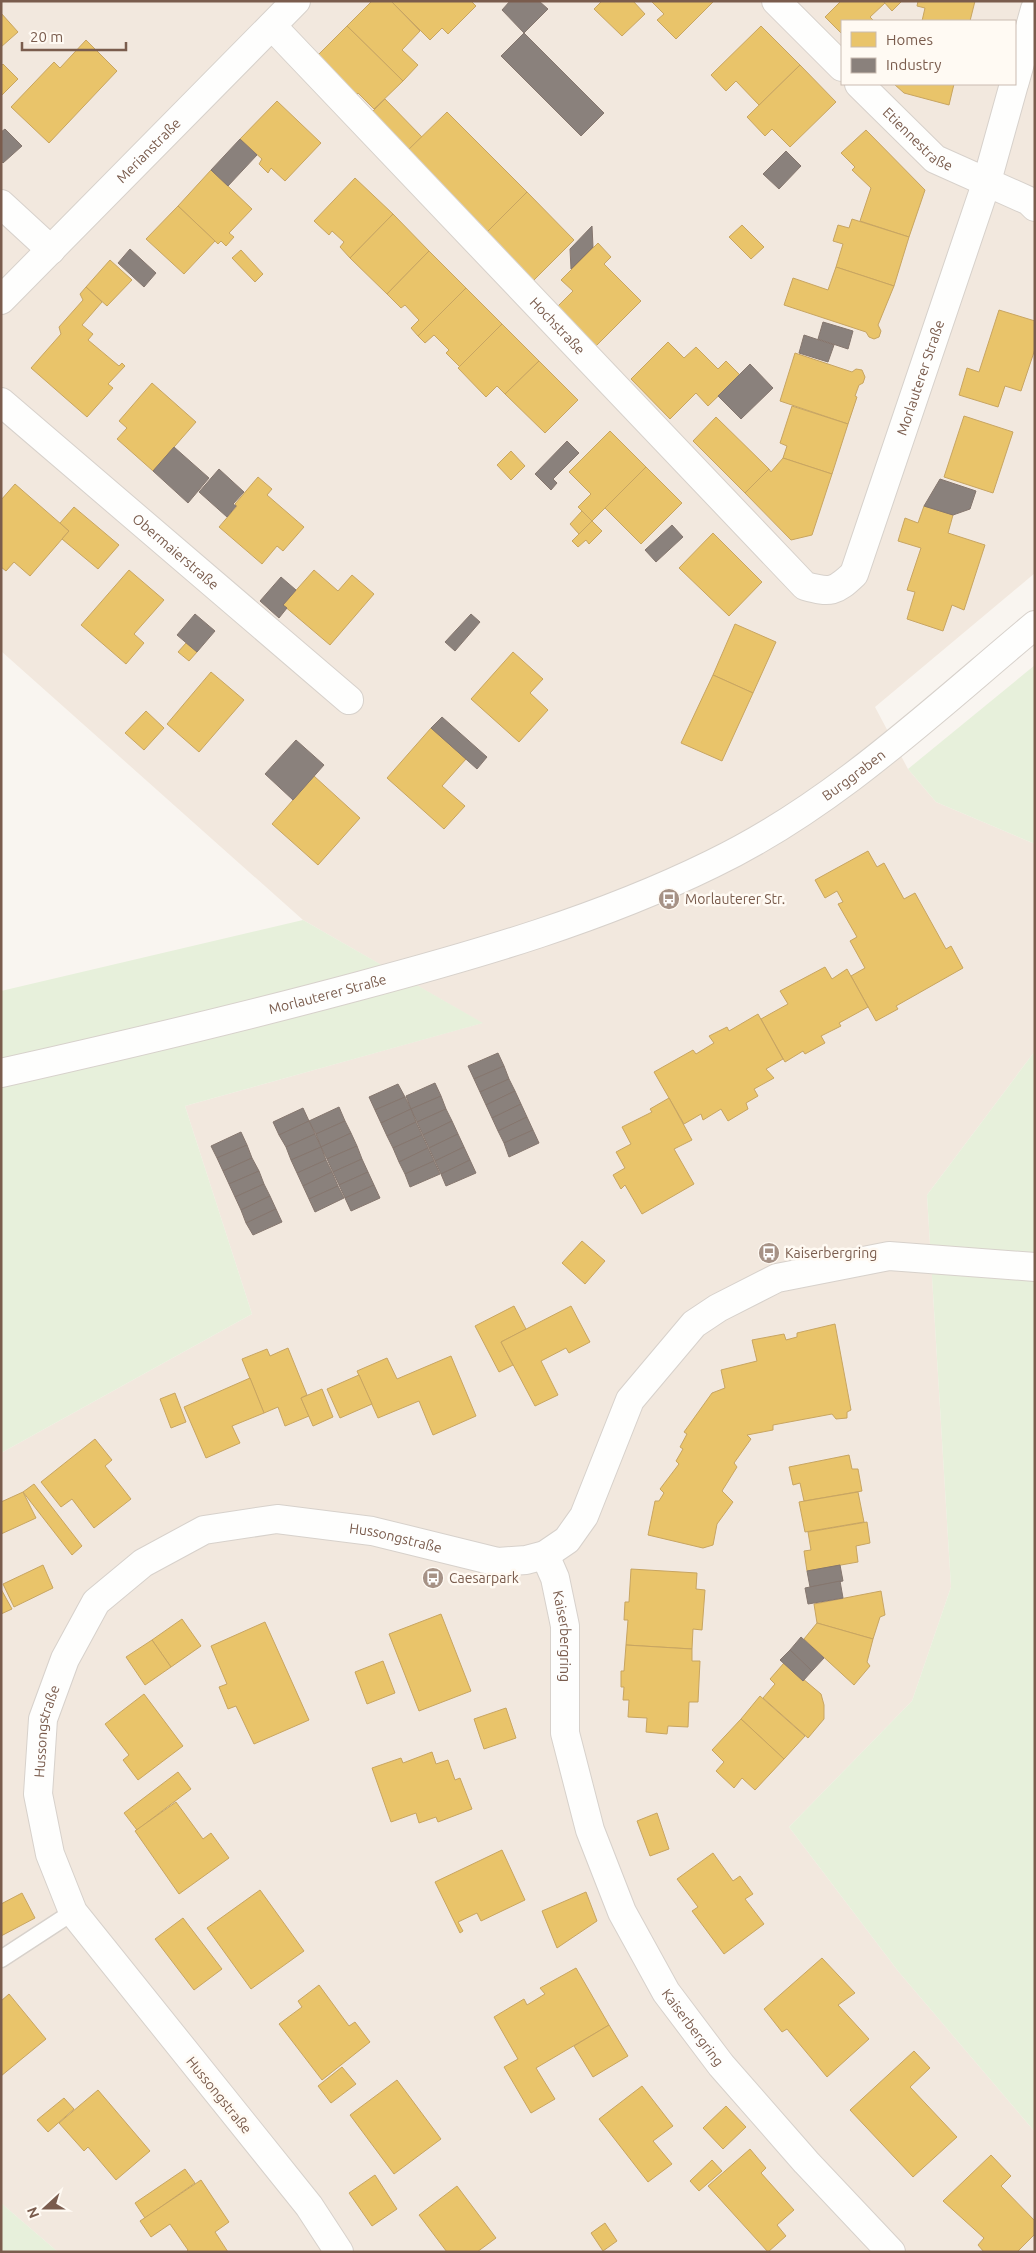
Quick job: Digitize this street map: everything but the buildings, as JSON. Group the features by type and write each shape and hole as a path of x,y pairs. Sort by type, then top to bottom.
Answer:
{"street":[{"name":"Merianstraße","path":"1,300 179,117 296,1"},
{"path":"776,1 841,66"},
{"name":"Morlauterer Straße","path":"1016,75 1035,8"},
{"name":"Hochstraße","path":"272,26 805,586 825,591 841,586 854,574"},
{"name":"Etiennestraße","path":"860,85 935,159 987,181"},
{"name":"Morlauterer Straße","path":"854,574 987,181 1013,85"},
{"path":"987,181 1029,202 1035,207"},
{"path":"1,204 51,250"},
{"name":"Obermaierstraße","path":"1,402 349,700"},
{"name":"Burggraben","path":"649,892 713,864 778,826 850,779 1035,625"},
{"name":"Morlauterer Straße","path":"1,1073 216,1024 440,964 536,935 649,892"},
{"path":"544,1555 567,1540 584,1516 630,1400 694,1324 718,1308 777,1278 889,1256 1035,1267"},
{"name":"Hussongstraße","path":"339,2252 309,2206 73,1912 50,1854 38,1794 43,1719 65,1659 96,1602 143,1563 204,1530 277,1519 372,1531 498,1562 526,1560 544,1555"},
{"name":"Kaiserbergring","path":"544,1555 555,1578 564,1626 566,1733 590,1830 622,1912 666,1992 721,2065 806,2162 891,2252"}],"lane":[{"path":"1,1959 73,1912"}],"shaded area":[{"path":"1,1 1035,1 1035,573 875,707 908,769 936,802 1035,844 1035,1051 927,1195 951,1587 912,1701 789,1827 898,1971 1035,2132 1035,2252 58,2252 1,2203 1,1453 252,1314 185,1106 482,1023 303,920 1,651"}],"green space":[{"path":"1035,665 1035,844 936,802 908,769"},
{"path":"303,920 483,1023 185,1106 252,1314 1,1453 1,991"},
{"path":"1035,1051 1035,2132 898,1971 789,1827 912,1701 951,1587 927,1195"},
{"path":"1,2203 58,2252 1,2252"}],"place":[{"name":"Morlauterer Str.","path":"669,899"},
{"name":"Kaiserbergring","path":"769,1253"},
{"name":"Caesarpark","path":"433,1578"}]}
